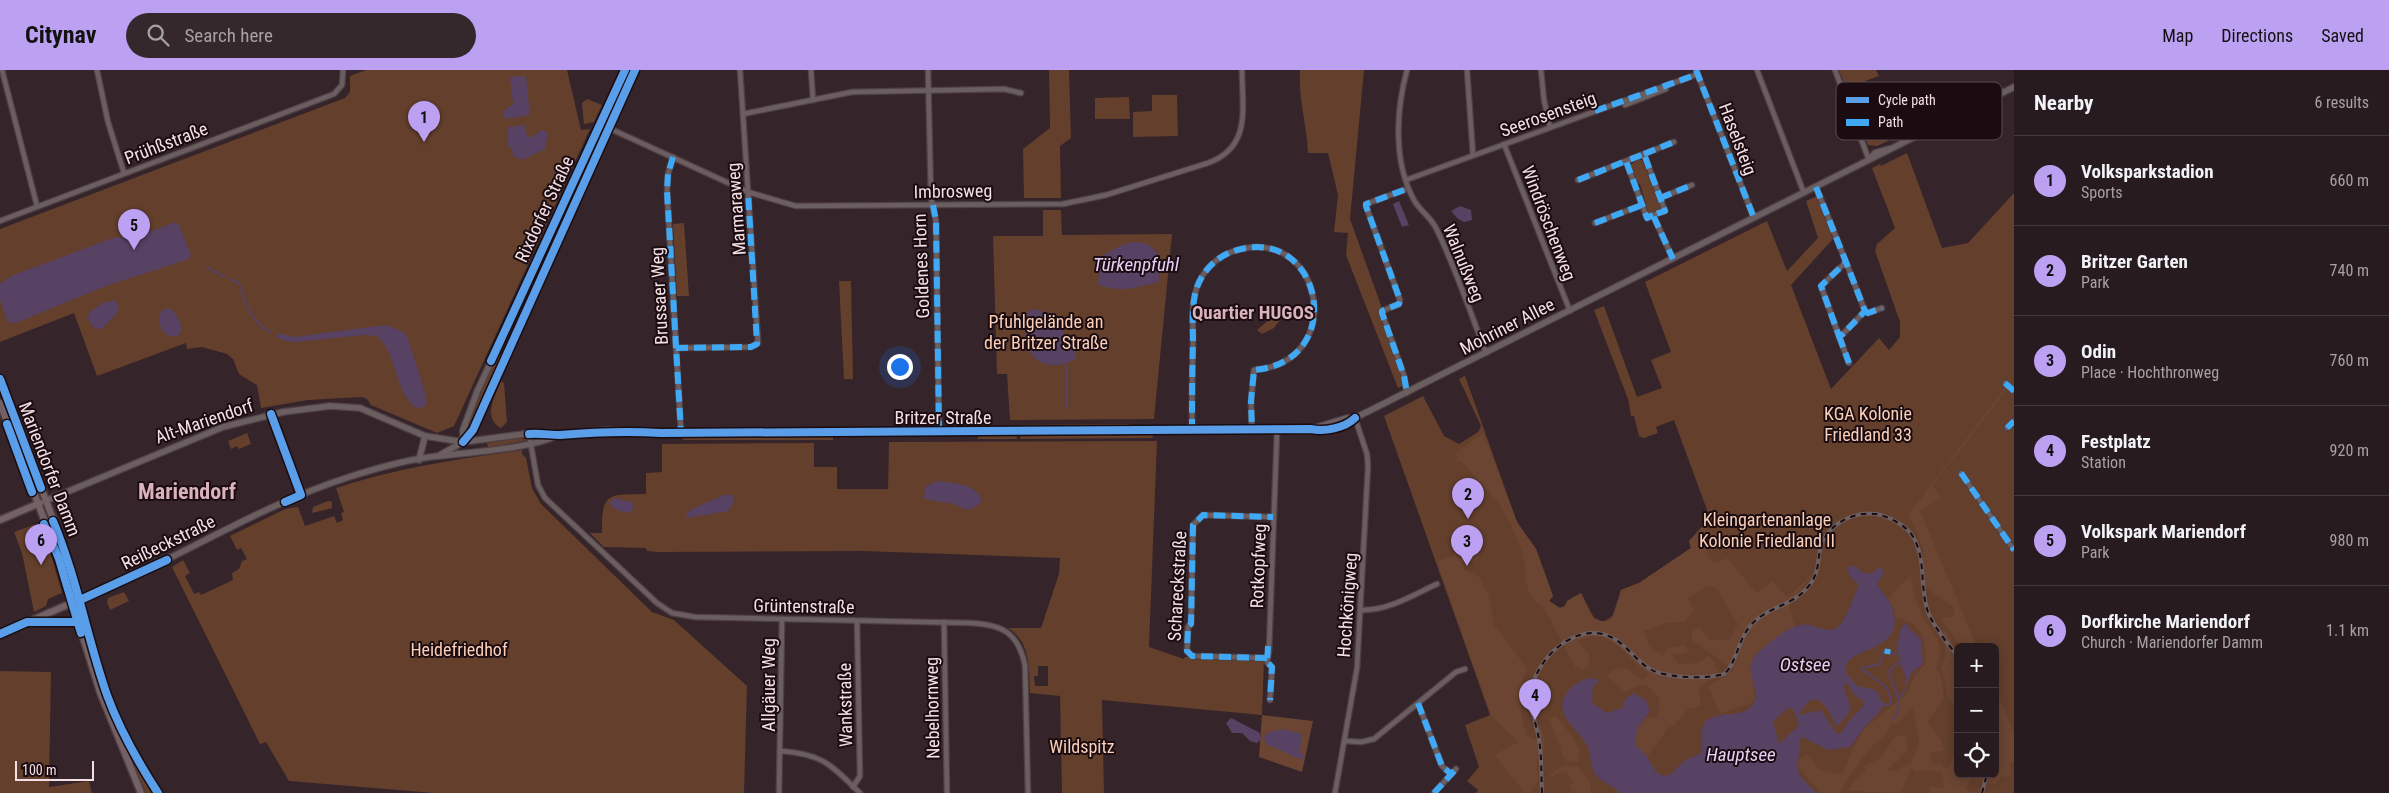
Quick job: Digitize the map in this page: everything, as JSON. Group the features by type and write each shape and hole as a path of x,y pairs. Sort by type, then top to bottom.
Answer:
{"main road":[{"name":"Rixdorfer Straße","path":"463,442 462,434 465,424 498,345 625,70"},
{"name":"Rixdorfer Straße","path":"438,456 463,442 474,427 635,70"},
{"name":"Mohriner Allee","path":"2002,93 2014,87"},
{"name":"Mohriner Allee","path":"1355,418 1907,140"},
{"path":"498,345 508,350"},
{"name":"Mariendorfer Damm","path":"0,379 67,556 104,685 118,722 135,756 158,793"},
{"name":"Mariendorfer Damm","path":"0,404 58,559 100,692 141,793"},
{"name":"Alt-Mariendorf","path":"0,520 198,436 271,414 309,408 347,406 364,410 425,436"},
{"name":"Britzer Straße","path":"425,436 463,442 544,432 556,435 606,430 681,433 1318,430 1335,428 1350,423 1355,418"},
{"name":"Britzer Straße","path":"419,460 548,440 556,435"},
{"path":"419,460 425,436"},
{"name":"Britzer Straße","path":"463,442 479,452"},
{"name":"Reißeckstraße","path":"0,634 167,560 301,495 367,471 419,460"},
{"path":"27,622 77,622"}],"street":[{"path":"2,70 37,206"},
{"path":"98,70 108,122 124,173"},
{"name":"Prühßstraße","path":"0,221 334,94 340,90 343,70"},
{"name":"Marmaraweg","path":"676,348 756,346 758,339 740,70"},
{"path":"811,70 814,100"},
{"name":"Goldenes Horn","path":"928,70 933,205 936,230 939,432"},
{"name":"Imbrosweg","path":"600,124 748,192 796,206 1058,204 1081,201 1216,160 1236,144 1241,130 1242,70"},
{"name":"Walnußweg","path":"1407,70 1398,127 1406,180 1416,203 1437,229 1486,353"},
{"path":"1467,70 1473,155"},
{"path":"1541,70 1544,100 1550,127"},
{"path":"1757,70 1804,193"},
{"path":"1834,70 1839,82"},
{"name":"Seerosensteig","path":"1406,180 1697,72"},
{"name":"Haselsteig","path":"1697,72 1754,218"},
{"name":"Seerosensteig","path":"1625,105 1673,86"},
{"path":"743,114 852,92 1004,89 1021,93"},
{"path":"1861,140 1869,160"},
{"path":"1578,180 1674,142"},
{"name":"Windröschenweg","path":"1504,144 1570,311"},
{"path":"1626,161 1648,218 1665,210 1644,154"},
{"name":"Brussaer Weg","path":"673,157 668,174 667,191 681,433"},
{"path":"1660,198 1692,185"},
{"path":"1816,187 1865,311"},
{"path":"1404,190 1366,204 1366,206 1400,300 1399,304 1382,311 1382,313 1405,377 1407,393"},
{"path":"1595,223 1642,205"},
{"path":"1653,215 1672,259"},
{"path":"1192,431 1194,298 1205,272 1215,261 1241,249 1261,247 1283,254 1296,262 1310,282 1316,304 1312,330 1307,340 1292,356 1273,366 1254,370 1251,401 1252,431"},
{"path":"1846,262 1820,286 1849,363"},
{"path":"1865,311 1868,313 1882,308"},
{"path":"1839,336 1865,311"},
{"path":"2005,383 2014,391"},
{"path":"271,414 301,495"},
{"name":"Hochkönigweg","path":"1335,793 1346,741 1356,672 1362,610 1368,466 1367,454 1355,418"},
{"path":"2007,428 2014,421"},
{"name":"Rotkopfweg","path":"1270,700 1272,667 1267,662 1267,658 1269,650 1277,430"},
{"name":"Grüntenstraße","path":"529,434 538,485 544,498 657,603 672,613 687,616 975,623 1000,628 1013,637 1021,649 1026,674 1028,793"},
{"path":"1961,474 2014,550"},
{"name":"Schareckstraße","path":"1267,658 1192,656 1187,651 1188,628 1191,624 1193,525 1203,515 1273,517"},
{"path":"1362,610 1375,610 1388,606 1437,584"},
{"name":"Allgäuer Weg","path":"779,793 782,619"},
{"name":"Wankstraße","path":"853,786 860,776 857,621"},
{"name":"Nebelhornweg","path":"944,622 947,793"},
{"path":"1346,741 1361,742 1374,739 1456,672 1465,669"},
{"path":"1418,703 1442,766 1451,774"},
{"path":"781,751 817,756 860,793"},
{"path":"1434,793 1456,769"}],"green space":[{"path":"366,70 567,70 581,130 590,129 454,426 437,433 371,405 367,399 362,397 308,400 261,408 257,385 239,374 233,359 227,354 202,347 187,349 186,343 97,376 74,313 0,342 0,229 345,98 350,92 350,76"},
{"path":"1049,70 1069,70 1071,138 1060,146 1061,198 1024,198 1023,149 1050,128"},
{"path":"1300,70 1364,70 1350,219 1382,308 1379,315 1405,385 1398,388 1346,255 1348,233 1334,232 1338,195 1328,153 1308,153 1300,91"},
{"path":"1839,70 1876,70 1879,76 1865,82 1844,82"},
{"path":"1152,95 1177,95 1178,136 1133,137 1133,112 1152,111"},
{"path":"1129,97 1130,119 1095,119 1095,98"},
{"path":"587,99 602,105 594,122 584,124 582,103"},
{"path":"1866,140 1888,141 1877,146 1868,145"},
{"path":"1907,153 1942,248 1968,243 2014,193 2014,793 1476,793 1478,790 1467,781 1479,767 1465,725 1490,715 1384,416 1423,396 1444,436 1459,444 1478,432 1481,426 1459,379 1465,376 1517,522 1536,549 1553,596 1549,601 1560,608 1565,606 1567,601 1581,593 1594,618 1604,622 1615,614 1621,590 1639,583 1691,548 1689,541 1710,518 1674,420 1656,427 1658,433 1644,438 1639,436 1634,416 1631,416 1628,399 1594,310 1604,306 1637,397 1662,388 1651,360 1671,352 1645,282 1767,221 1787,271 1818,238 1806,201 1817,196 1833,239 1791,285 1831,389 1879,338 1889,350 1900,337 1900,322 1875,251 1877,244 1895,228 1872,168 1880,164 1881,166"},
{"path":"1639,159 1642,160 1661,207 1660,210 1651,214 1648,212 1640,184 1636,183 1630,165"},
{"name":"Pfuhlgelände an der Britzer Straße","path":"1043,210 1061,210 1062,235 1172,234 1154,419 1010,420 1007,374 997,374 993,236 1043,236"},
{"path":"684,223 689,296 677,296 673,224"},
{"path":"839,281 851,281 853,379 844,379"},
{"path":"1271,318 1280,320 1274,328 1262,334 1257,330"},
{"path":"497,353 503,355 471,427 468,426 480,391"},
{"path":"501,381 504,383 507,422 501,428 495,424 491,413 493,400"},
{"path":"1129,424 1129,427 1107,427 1107,429 1021,429 1020,425"},
{"path":"247,433 251,444 239,449 237,446 231,449 228,441"},
{"path":"1113,433 1113,436 1152,433 1153,438 1020,439 1021,434"},
{"path":"1016,434 1017,439 978,439 978,436"},
{"path":"774,435 833,435 833,440 683,440 683,436 688,438 774,437"},
{"path":"520,438 527,440 488,448 487,443"},
{"name":"Wildspitz","path":"1157,441 1149,647 1184,659 1185,657 1264,660 1262,715 1102,700 1104,793 1062,793 1060,696 1030,693 1029,666 1025,648 1016,634 1008,628 1041,628 1059,574 1060,558 864,551 658,552 647,551 646,548 604,547 590,533 602,533 603,509 610,498 623,495 646,494 646,473 662,472 662,444 814,443 814,467 837,467 837,489 888,489 889,442","holes":["1038,666 1048,666 1048,686 1035,686 1034,676 1038,676"]},
{"name":"Heidefriedhof","path":"522,450 522,454 526,458 532,488 541,504 652,612 674,620 747,686 744,793 434,793 289,781 266,742 260,744 172,567 183,560 190,573 185,576 194,594 199,592 201,595 233,580 232,573 239,569 242,561 247,559 241,548 237,550 230,536 285,509 298,507 305,526 334,516 337,523 343,520 341,513 344,512 336,488 404,470"},
{"path":"328,501 332,502 332,508 312,513 313,507"},
{"path":"33,525 41,528 62,593 48,599 46,606 34,612 22,553 14,532"},
{"path":"124,592 129,601 110,610 107,602 108,598"},
{"path":"0,671 51,672 49,787 89,781 92,793 0,793"},
{"path":"133,761 154,793 146,793"}],"shaded area":[{"path":"2014,376 2001,397 1932,486 1942,498 1920,511 1975,643 1958,643 1941,618 1954,616 1954,607 1920,584 1924,552 1909,514"},
{"path":"1483,433 1517,522 1536,549 1553,596 1549,601 1560,608 1565,606 1567,601 1581,593 1589,610 1596,619 1606,621 1612,618 1621,590 1639,583 1691,548 1689,541 1704,525 1714,534 1710,538 1713,541 1707,550 1709,558 1717,563 1727,558 1757,593 1772,581 1787,597 1814,573 1789,605 1795,627 1756,654 1751,671 1755,699 1751,703 1720,714 1708,686 1735,670 1692,640 1692,630 1699,627 1710,640 1729,640 1738,624 1716,588 1708,585 1688,598 1694,610 1685,622 1669,622 1644,631 1649,645 1663,656 1667,648 1685,645 1688,652 1672,655 1678,664 1698,663 1710,655 1720,674 1699,687 1701,706 1688,709 1674,726 1669,727 1647,757 1637,749 1634,742 1635,734 1647,717 1657,718 1660,699 1646,684 1623,692 1607,676 1613,669 1627,668 1642,680 1649,674 1617,646 1599,637 1589,637 1578,641 1589,654 1589,665 1583,670 1575,667 1544,608 1536,602 1528,590 1522,553 1504,512 1466,466 1457,460 1456,453"},
{"path":"1480,545 1481,551 1476,561 1466,561 1463,569 1479,577 1489,596 1494,625 1528,669 1524,676 1520,693 1523,720 1527,736 1537,740 1540,724 1545,743 1543,752 1537,761 1538,782 1530,793 1525,793 1494,755 1518,742 1491,715 1437,562"},
{"path":"1911,575 1922,615 1939,642 1939,658 1935,669 1940,672 1944,697 1927,723 1940,738 1945,751 1930,752 1931,762 1935,765 1939,763 1945,768 1949,767 1954,754 1954,778 1999,778 1999,698 2014,733 2014,761 2010,763 2012,776 2001,777 1993,785 1971,779 1965,790 1975,793 1930,793 1929,786 1944,789 1942,772 1927,770 1916,772 1911,768 1901,793 1848,791 1853,782 1866,771 1864,766 1881,757 1897,736 1906,736 1908,750 1887,770 1898,771 1902,766 1911,764 1919,742 1913,708 1895,726 1892,722 1886,734 1857,765 1840,793 1821,793 1798,767 1799,759 1806,755 1811,757 1819,769 1842,775 1852,750 1865,728 1906,695 1916,674 1925,665 1925,647 1921,633 1912,624 1894,618 1895,610 1888,598"},
{"path":"1943,628 1954,648 1954,704 1948,699 1942,667 1946,656"},
{"path":"1262,715 1313,721 1302,772 1259,757"},
{"path":"1556,716 1569,732 1579,750 1578,762 1565,761 1549,718"},
{"path":"1562,766 1577,766 1590,781 1591,793 1573,793 1569,785 1574,782 1566,772 1555,774 1552,777 1549,775"}],"water":[{"path":"526,76 530,115 505,119 503,111 513,104 510,77"},
{"path":"525,125 527,137 532,137 542,130 548,132 545,149 523,160 513,156 512,148 508,147 507,127"},
{"path":"1399,201 1409,225 1402,227 1393,204"},
{"path":"1460,206 1471,210 1472,220 1464,222 1458,219 1451,211"},
{"path":"175,222 179,225 191,255 189,259 106,286 18,322 8,323 0,300 0,284 11,276 113,238 155,230"},
{"name":"Türkenpfuhl","path":"1134,242 1149,245 1154,249 1160,266 1159,282 1120,289 1113,289 1098,284 1100,257 1122,245"},
{"path":"115,300 119,307 117,313 102,329 94,328 88,319 89,313 102,303"},
{"path":"168,308 176,315 180,323 182,330 178,336 168,335 160,325 161,311"},
{"path":"1031,309 1054,314 1063,328 1064,335 1076,341 1076,358 1063,364 1050,365 1037,360 1032,355 1027,345 1025,316"},
{"path":"386,325 405,333 407,337 427,404 421,408 414,407 407,399 384,343 377,336 364,335 296,342 276,337 278,333 294,337"},
{"path":"937,481 957,483 970,487 979,495 982,501 977,506 966,509 954,504 924,498 925,487"},
{"path":"724,495 733,495 734,502 728,511 687,518 686,514 692,509"},
{"path":"615,498 632,502 634,509 628,513 616,510 609,503"},
{"path":"1856,566 1861,572 1868,574 1874,572 1880,566 1884,573 1877,584 1892,607 1895,625 1883,643 1853,657 1847,664 1846,673 1857,686 1876,690 1882,702 1887,704 1865,726 1850,747 1828,750 1802,737 1799,752 1799,774 1817,793 1620,793 1596,775 1592,768 1587,745 1566,718 1563,711 1562,703 1565,695 1573,686 1585,679 1592,678 1598,680 1598,684 1593,685 1592,702 1606,713 1623,708 1625,699 1634,693 1644,700 1644,697 1650,711 1637,729 1635,745 1646,755 1656,772 1664,776 1671,774 1685,760 1700,754 1702,728 1706,721 1719,716 1741,712 1752,706 1755,692 1750,668 1755,656 1762,649 1780,635 1800,625 1811,625 1825,630 1834,629 1839,626 1859,585 1850,576 1847,567","holes":["1846,681 1855,696 1863,700 1864,706 1852,717 1840,734 1836,733 1821,710 1799,715 1810,701 1815,699 1823,704 1835,724 1839,725 1851,709 1844,687","1788,708 1793,709 1799,725 1779,744 1773,721"]},
{"path":"1906,622 1909,629 1921,639 1923,664 1912,672 1904,691 1906,677 1900,664 1897,645 1901,628"},
{"path":"1231,718 1260,733 1261,739 1257,743 1250,741 1242,733 1232,733 1226,723"},
{"path":"1284,729 1302,734 1300,752 1304,756 1302,760 1266,744 1264,737 1268,732"}],"waterway":[{"path":"207,267 224,277"},
{"path":"230,279 239,283 253,317 270,332"},
{"path":"1067,365 1067,408"},
{"path":"1886,705 1890,704 1888,691 1862,668 1880,664 1884,650 1892,654 1898,653"},
{"path":"1893,719 1897,713 1899,701 1889,671 1900,661"},
{"path":"1898,700 1904,691"}],"railway":[{"path":"1542,793 1540,746 1531,695 1539,669 1559,646 1584,634 1598,633 1611,637 1623,645 1644,665 1656,672 1672,676 1690,677 1708,677 1724,674 1731,665 1743,637 1751,625 1764,614 1794,599 1811,583 1816,574 1823,541 1834,527 1849,517 1867,514 1881,515 1901,524 1909,531 1920,553 1925,602 1928,612 1937,630 1954,652"},
{"path":"1982,793 1986,778"}],"marked path":[{"path":"1696,70 1754,218"},
{"path":"1595,111 1698,74"},
{"path":"1644,154 1674,142"},
{"path":"1653,215 1647,218 1626,161 1644,154 1665,211 1653,215 1673,259"},
{"path":"673,157 668,174 667,191 681,433"},
{"path":"1578,180 1626,161"},
{"path":"1660,198 1692,185"},
{"path":"1816,187 1846,262 1821,286 1839,336 1865,311 1846,262"},
{"path":"1404,190 1366,204 1366,206 1400,300 1399,304 1382,311 1382,313 1404,376 1407,393"},
{"path":"676,348 751,347 757,344 748,192"},
{"path":"933,205 936,221 939,432"},
{"path":"1595,223 1642,205"},
{"path":"1192,431 1193,315 1197,287 1207,269 1222,256 1234,251 1264,247 1288,256 1304,274 1313,297 1313,321 1304,344 1284,361 1254,370 1251,401 1252,431"},
{"path":"1865,311 1868,313 1882,308"},
{"path":"1839,336 1849,363"},
{"path":"2005,383 2014,391"},
{"path":"2007,428 2014,421"},
{"path":"1961,473 2014,550"},
{"path":"1267,658 1192,656 1187,651 1188,627 1191,624 1193,525 1203,515 1273,517"},
{"path":"1268,646 1267,662 1272,667 1270,700"},
{"path":"1887,654 1888,649"},
{"path":"1418,703 1442,766 1451,774"},
{"path":"1434,793 1456,769"}],"cycle path":[{"path":"491,361 625,70"},
{"path":"463,442 473,430 635,70"},
{"path":"0,379 41,488"},
{"path":"271,414 301,495 285,502"},
{"path":"529,434 560,435 623,432 1322,430 1340,427 1355,418"},
{"path":"7,424 32,492"},
{"path":"53,521 69,564 112,708 130,746 158,793"},
{"path":"44,524 59,559 81,633"},
{"path":"80,600 167,560"},
{"path":"0,634 27,622 77,622"}],"place":[{"name":"Volksparkstadion","path":"424,142"},
{"name":"Volkspark Mariendorf","path":"134,250"},
{"name":"Britzer Garten","path":"1468,519"},
{"name":"Dorfkirche Mariendorf","path":"41,565"},
{"name":"Odin","path":"1467,566"},
{"name":"Festplatz","path":"1535,720"}],"district":[{"name":"Quartier HUGOS","path":"1253,312"},
{"name":"Mariendorf","path":"187,491"}],"park label":[{"name":"KGA Kolonie Friedland 33","path":"1868,423"},
{"name":"Kleingartenanlage Kolonie Friedland II","path":"1767,529"}],"water label":[{"name":"Ostsee","path":"1805,664"},
{"name":"Hauptsee","path":"1741,754"}]}
